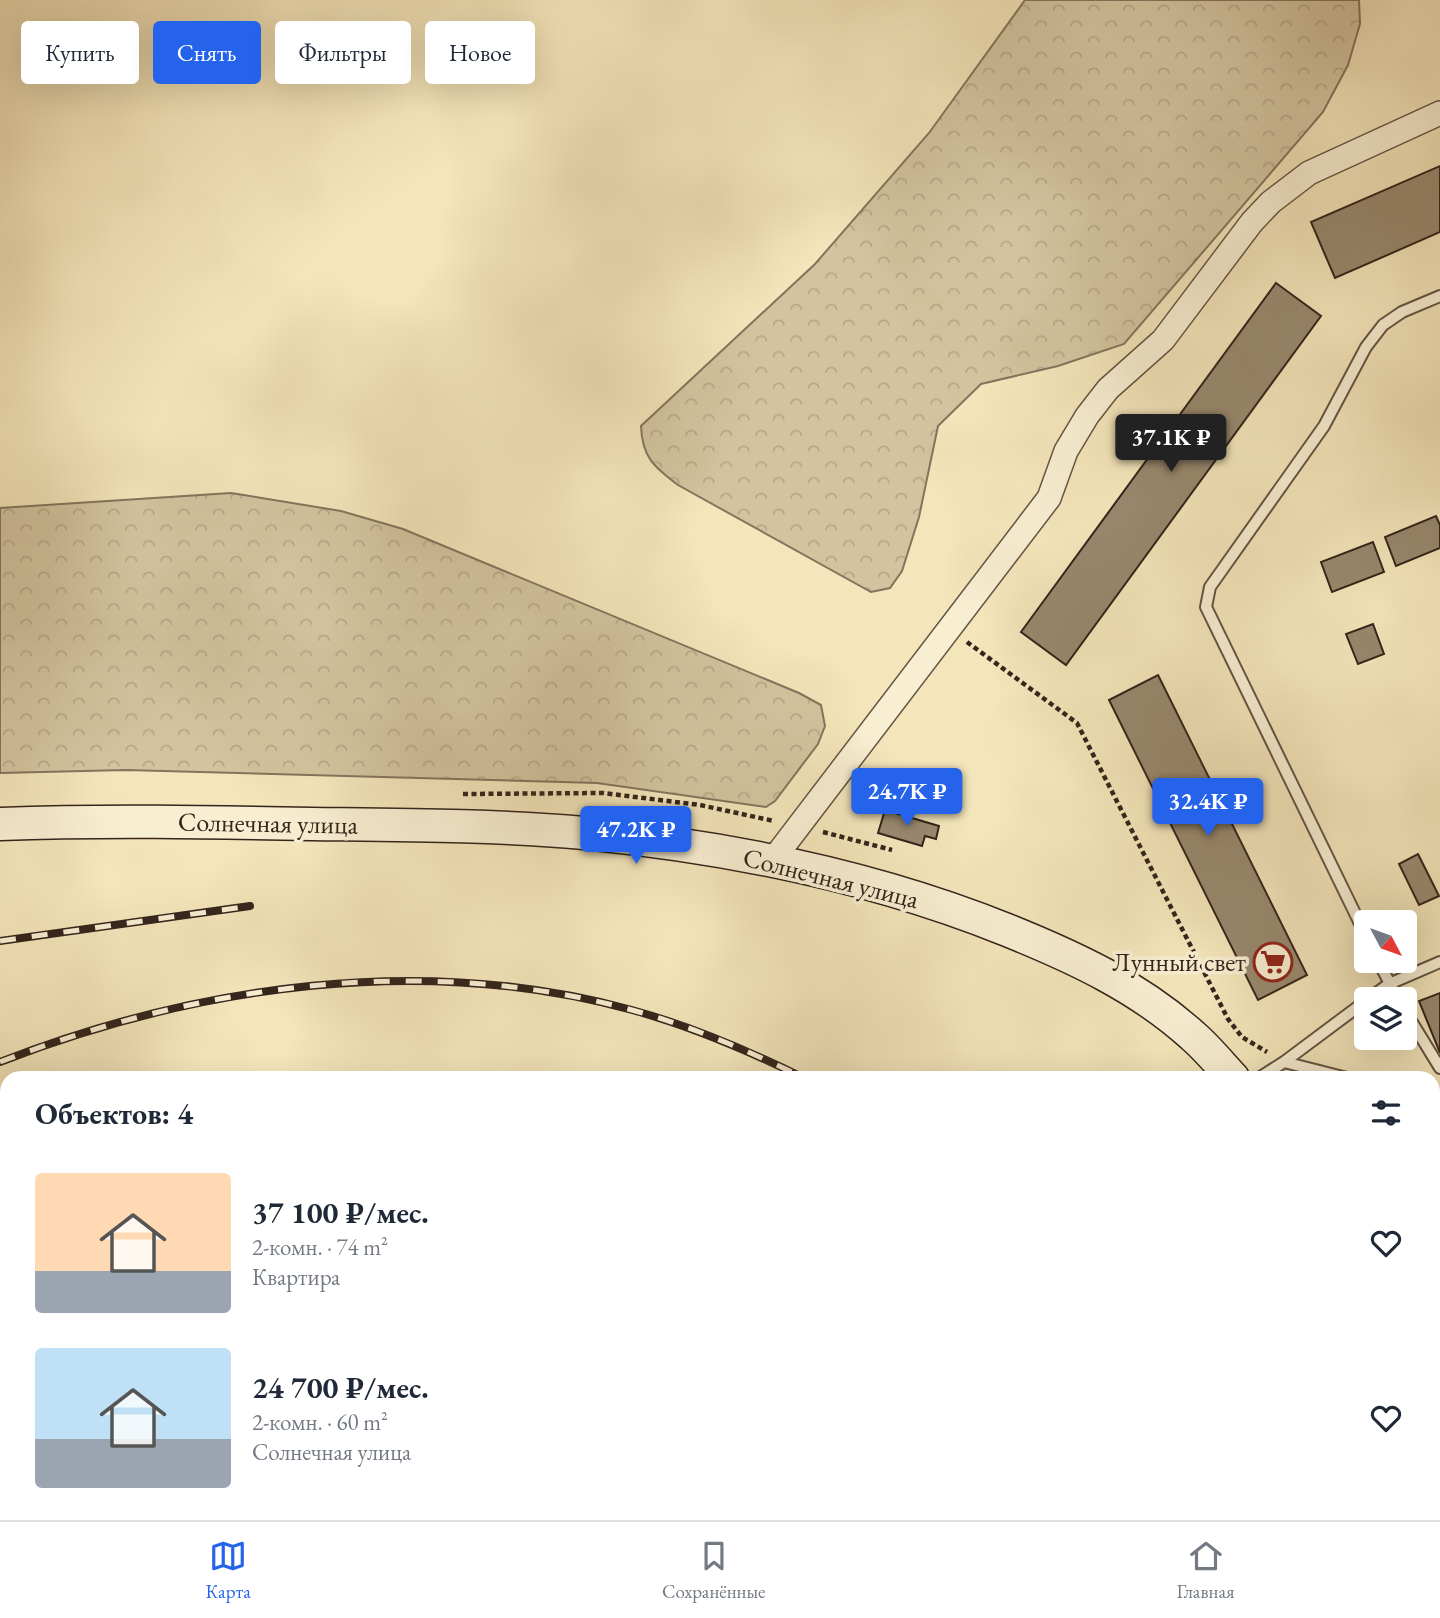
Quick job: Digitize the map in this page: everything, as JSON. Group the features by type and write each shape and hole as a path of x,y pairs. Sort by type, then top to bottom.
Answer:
{"street":[{"path":"772,861 1049,498 1066,451 1087,416 1108,389 1163,341 1252,222 1271,202 1309,173 1440,113"},
{"name":"Солнечная улица","path":"0,824 72,821 467,826 584,833 685,845 772,861 875,885 968,914 1101,971 1152,1004 1193,1036 1226,1071"}],"lane":[{"path":"1354,911 1206,607 1210,587 1324,426 1374,336 1383,325 1402,312 1440,296"},
{"path":"1385,987 1440,962"},
{"path":"1384,973 1391,987"},
{"path":"1270,1071 1354,1010"},
{"path":"1417,1031 1440,1068"},
{"path":"1284,1062 1319,1071"}],"path":[{"path":"950,629 1077,723 1228,1019 1242,1037 1284,1062"},
{"path":"800,826 892,850"}],"green space":[{"path":"1025,0 1359,0 1360,24 1348,65 1323,112 1124,344 1058,366 981,384 938,426 919,517 902,571 890,588 871,592 678,485 662,473 647,454 641,426 815,264 929,133"},
{"path":"231,493 341,511 403,529 799,693 821,705 825,726 818,744 775,801 766,807 597,783 126,770 0,773 0,508"}],"building":[{"path":"1440,166 1440,232 1335,278 1311,222"},
{"path":"1276,283 1321,316 1066,665 1021,632"},
{"path":"1436,516 1440,525 1440,548 1396,566 1385,537"},
{"path":"1373,542 1384,572 1332,592 1321,562"},
{"path":"1373,624 1384,654 1358,664 1346,634"},
{"path":"1158,675 1307,975 1258,1000 1109,700"},
{"path":"885,810 939,826 936,839 925,836 922,846 878,833"},
{"path":"1418,854 1439,896 1419,905 1399,864"},
{"path":"1440,993 1440,1053 1419,1001"}],"railway":[{"path":"0,941 250,906"},
{"path":"0,1062 75,1035 153,1013 232,997 312,986 393,981 473,983 553,993 632,1010 720,1040 789,1071"}],"place":[{"name":"Лунный свет","path":"1273,962"}]}
